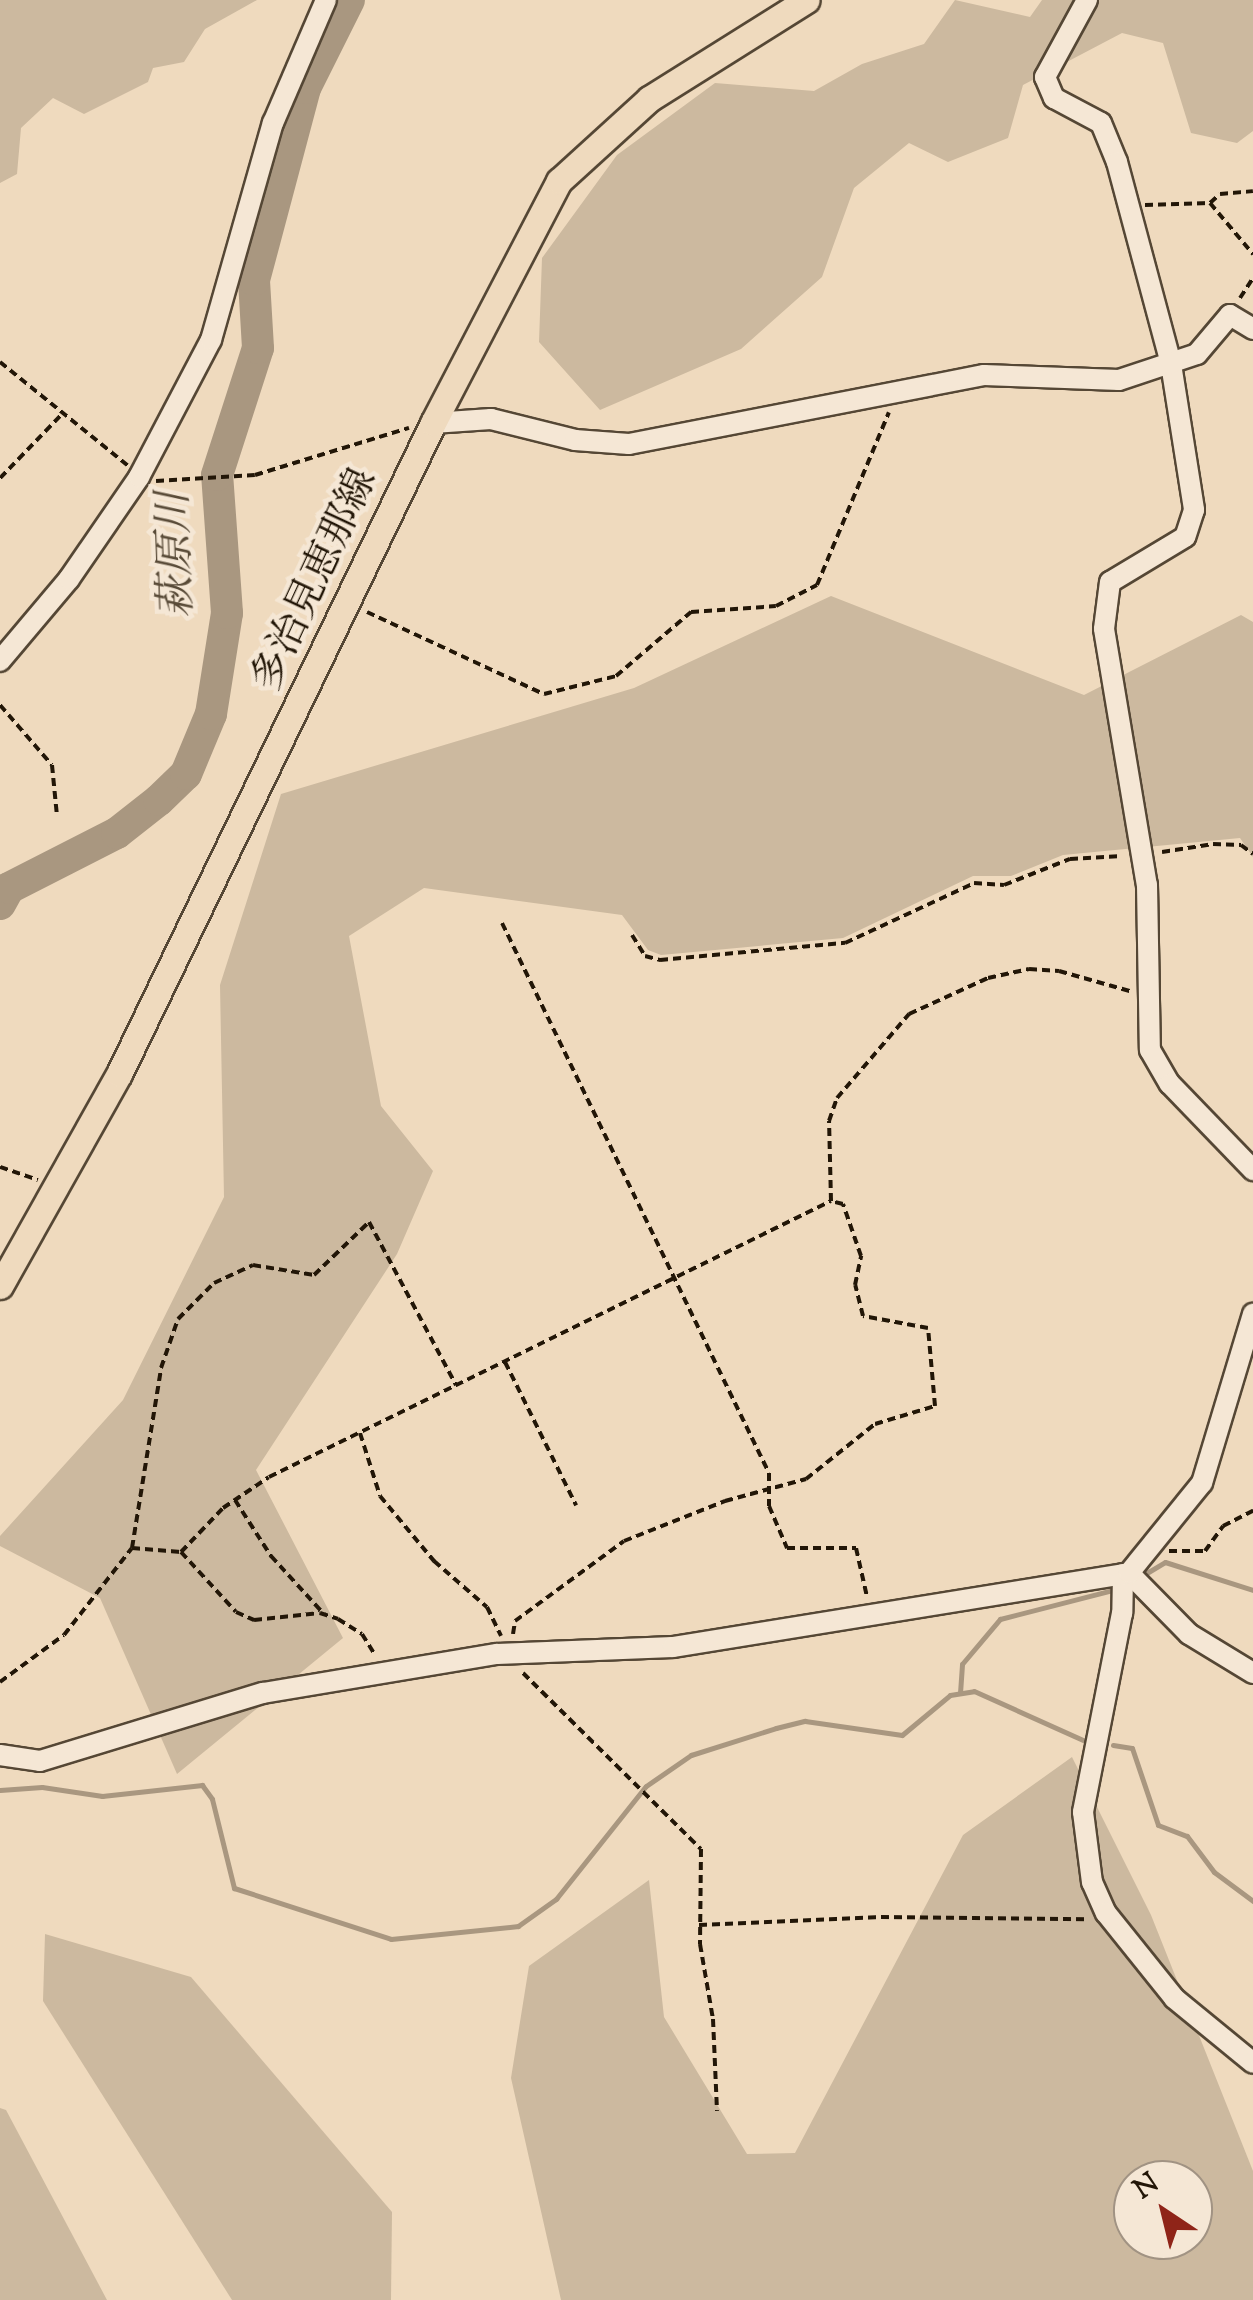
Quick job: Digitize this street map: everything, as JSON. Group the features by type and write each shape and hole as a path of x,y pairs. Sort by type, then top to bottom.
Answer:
{"main road":[{"name":"多治見恵那線","path":"0,1286 62,1185 433,423 558,181 649,99 808,0"}],"street":[{"path":"0,661 69,579 139,477 211,340 274,123 326,0"},
{"path":"1087,0 1045,77 1054,98 1101,122 1131,206 1172,364 1194,510 1184,537 1110,582 1104,629 1149,912 1144,995 1150,1050 1170,1084 1253,1170"},
{"path":"433,423 491,419 574,440 629,444 910,392 984,374 1119,380 1197,354 1230,315 1253,330"},
{"path":"0,1755 40,1761 247,1697 512,1653 673,1646 1126,1573 1155,1547 1202,1483 1253,1314"},
{"path":"1126,1573 1189,1634 1253,1674"},
{"path":"1126,1573 1122,1613 1083,1812 1092,1882 1106,1913 1174,1998 1253,2063"}],"path":[{"path":"1131,206 1210,203 1220,194 1253,191"},
{"path":"1210,203 1253,254"},
{"path":"1230,315 1253,278"},
{"path":"0,362 139,477 188,482 255,475 433,423"},
{"path":"348,604 544,694 616,676 691,612 776,606 817,584 825,552 867,471 877,431 910,392"},
{"path":"0,478 62,414"},
{"path":"0,705 52,765 57,816"},
{"path":"632,935 645,956 660,960 846,942 974,883 1004,885 1070,859 1142,855 1213,844 1241,844 1253,854"},
{"path":"502,923 769,1473 769,1493 787,1548 856,1548 870,1612"},
{"path":"831,1202 829,1120 837,1098 909,1014 988,978 1029,970 1059,971 1144,995"},
{"path":"0,1167 62,1185"},
{"path":"181,1552 236,1500 360,1433 831,1202 842,1204 861,1256 855,1285 864,1316 928,1328 935,1406 875,1424 806,1478 769,1493 724,1500 624,1541 516,1621 512,1653"},
{"path":"0,1682 64,1635 132,1548 141,1460 178,1319 214,1283 253,1265 314,1275 369,1222 456,1385"},
{"path":"505,1361 576,1506"},
{"path":"360,1433 380,1496 434,1561 487,1607 520,1670 653,1797 701,1849 699,1925 713,2019 716,2112"},
{"path":"236,1500 271,1556 324,1614 362,1634 385,1674"},
{"path":"1155,1547 1190,1556 1206,1551 1223,1526 1253,1511"},
{"path":"132,1548 181,1552 236,1612 254,1620 324,1614"},
{"path":"699,1925 881,1917 1076,1923 1106,1913"}],"shaded area":[{"path":"0,0 257,0 205,29 184,62 153,68 148,82 84,114 53,98 21,128 17,174 0,183"},
{"path":"955,0 1030,17 1042,0 1253,0 1253,131 1237,143 1191,133 1163,43 1122,33 1023,85 1008,138 948,162 909,143 854,188 822,277 741,349 600,410 539,342 542,258 617,155 715,83 814,91 862,64 924,44"},
{"path":"831,596 1084,695 1241,615 1253,622 1253,857 1240,838 1063,855 1011,876 973,876 843,938 661,955 648,950 622,915 424,888 349,936 381,1106 433,1171 397,1254 256,1470 343,1638 177,1774 100,1598 0,1546 0,1536 123,1400 224,1197 220,985 281,794 634,688"},
{"path":"1072,1757 1151,1915 1253,2171 1253,2300 561,2300 511,2078 529,1966 649,1880 664,2017 747,2154 795,2153 963,1835"},
{"path":"45,1934 191,1977 392,2212 391,2300 232,2300 43,2001"},
{"path":"0,2108 6,2110 107,2300 0,2300"}],"waterway":[{"name":"萩原川","path":"0,904 9,888 117,833 159,800 186,774 211,714 227,613 217,475 258,348 254,280 305,88 349,0"},
{"path":"1140,1577 1165,1562 1253,1590"},
{"path":"960,1693 962,1664 1000,1619 1117,1589"},
{"path":"0,1790 42,1787 102,1796 202,1785 212,1799 234,1888 391,1939 518,1926 556,1899 646,1786 691,1755 776,1728 805,1721 902,1735 950,1695 974,1691 1083,1740"},
{"path":"1113,1745 1132,1748 1158,1825 1187,1836 1214,1872 1253,1901"}]}
